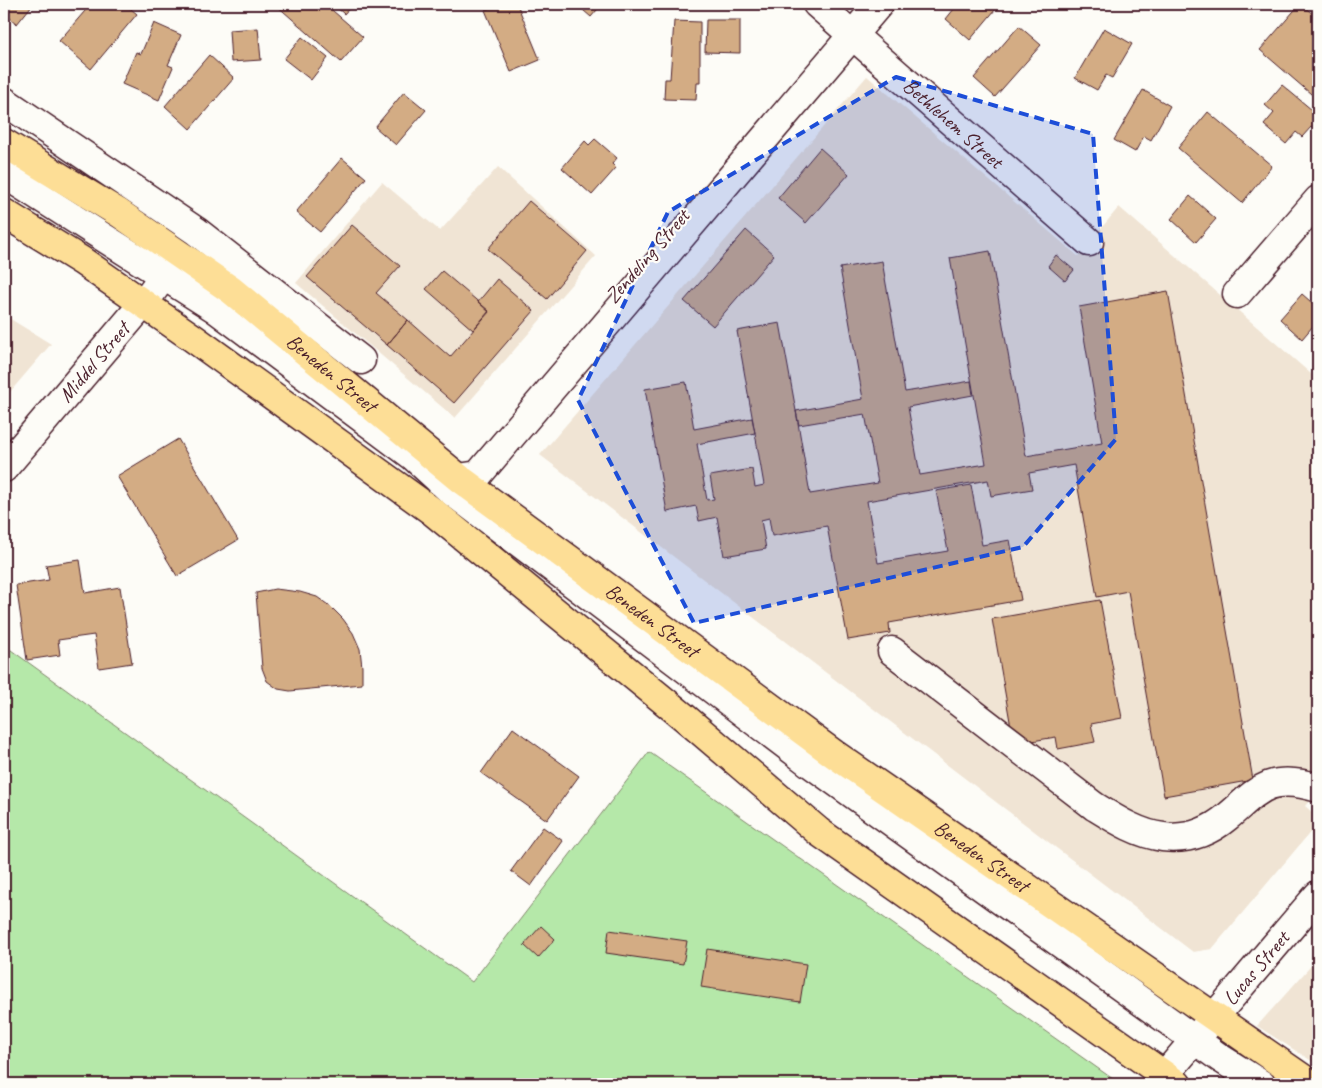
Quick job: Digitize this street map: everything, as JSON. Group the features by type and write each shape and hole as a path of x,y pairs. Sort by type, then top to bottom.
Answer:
{"main road":[{"name":"Beneden Street","path":"4,143 119,212 231,290 450,483 834,754 1311,1084"},
{"path":"4,213 82,261 153,289 432,511 684,717 819,832 1171,1080"}],"street":[{"name":"Bethlehem Street","path":"818,4 1089,242"},
{"name":"Zendeling Street","path":"432,511 450,483 848,31 866,4"},
{"path":"848,31 879,4"},
{"path":"4,100 196,231 361,360"},
{"path":"4,174 153,289"},
{"path":"4,194 153,289 216,309 450,483 811,764 1220,1058 1261,1084"},
{"path":"1236,294 1318,200"},
{"name":"Middel Street","path":"4,468 182,255"},
{"path":"892,651 1094,806 1129,827 1163,837 1191,836 1205,832 1227,817 1248,797 1270,785 1289,782 1304,783 1318,788"},
{"name":"Lucas Street","path":"1171,1080 1196,1039 1213,1017 1318,896"}],"highlighted area":[{"path":"896,77 1093,134 1116,439 1023,547 694,623 578,400 668,212"}],"shaded area":[{"path":"867,76 1078,256 1119,207 1318,380 1318,791 1305,806 1318,817 1318,823 1212,949 1193,952 540,455"},
{"path":"498,167 596,256 455,418 296,283 382,182 440,231"},
{"path":"4,315 51,344 4,399"},
{"path":"1318,958 1318,1065 1257,1026"}],"green space":[{"path":"4,645 472,982 649,752 1120,1084 4,1084"}],"building":[{"path":"4,4 33,4 17,24 4,13"},
{"path":"91,4 125,4 137,14 91,69 59,41"},
{"path":"275,4 325,4 363,37 341,62"},
{"path":"333,4 353,4 344,14"},
{"path":"501,4 517,4 540,60 511,72 485,10"},
{"path":"576,4 602,4 591,17"},
{"path":"958,4 1000,4 970,40 946,19"},
{"path":"1300,4 1317,17 1318,15 1318,100 1260,50"},
{"path":"706,20 740,20 740,53 705,52"},
{"path":"674,21 700,22 700,83 697,83 696,100 664,99 665,79 670,79"},
{"path":"154,23 181,35 168,65 173,67 159,100 122,84 136,52 141,54"},
{"path":"1019,26 1041,45 995,97 974,78"},
{"path":"258,28 261,60 231,62 229,30"},
{"path":"1104,28 1132,44 1112,78 1106,75 1097,90 1075,78"},
{"path":"302,37 328,58 311,80 284,59"},
{"path":"209,55 234,78 190,129 165,106"},
{"path":"1282,85 1318,115 1318,133 1311,127 1302,137 1296,132 1286,144 1264,125 1274,113 1265,105"},
{"path":"1143,90 1170,106 1151,140 1144,136 1135,152 1114,140"},
{"path":"404,92 426,110 396,145 375,127"},
{"path":"1208,112 1272,166 1242,203 1178,148"},
{"path":"595,139 617,158 612,164 616,168 592,195 562,168 585,141 589,145"},
{"path":"820,148 849,174 806,223 778,198"},
{"path":"342,158 366,178 320,232 296,212"},
{"path":"1190,196 1216,219 1196,242 1171,219"},
{"path":"529,201 587,251 547,299 488,249"},
{"path":"352,225 400,266 376,293 408,320 387,345 307,277"},
{"path":"746,230 774,255 713,326 684,301"},
{"path":"990,251 1026,456 1102,443 1079,307 1168,291 1253,780 1164,796 1128,591 1097,597 1074,465 1029,473 1032,489 991,496 988,480 867,501 878,563 948,551 936,491 971,485 982,545 1010,540 1021,600 889,623 890,633 848,640 827,526 772,536 769,518 761,520 766,549 724,556 717,517 699,521 696,506 667,512 645,389 686,382 694,429 752,418 755,433 737,331 780,323 796,411 863,399 840,268 882,261 905,392 971,381 973,395 908,407 920,475 986,464 950,258","holes":["796,411 799,425 865,414 878,483 810,494","755,433 764,485 755,487 752,469 710,476 714,499 707,500 697,444"]},
{"path":"1056,255 1074,270 1065,281 1048,266"},
{"path":"442,271 489,311 473,330 426,289"},
{"path":"497,279 534,311 454,403 387,345 408,320 450,357 489,312 478,302"},
{"path":"1302,294 1318,308 1318,320 1302,339 1280,319"},
{"path":"178,439 238,540 177,576 117,476"},
{"path":"1315,454 1318,454 1318,473"},
{"path":"80,560 85,593 120,587 132,663 99,668 94,635 58,640 60,655 27,660 16,585 49,580 46,565"},
{"path":"275,589 300,592 317,597 343,619 353,633 360,649 362,684 290,691 278,689 267,681 262,668 256,593"},
{"path":"1100,600 1122,718 1091,724 1095,742 1058,749 1056,737 1014,744 992,619"},
{"path":"513,728 579,776 547,820 481,773"},
{"path":"543,827 563,841 531,886 511,871"},
{"path":"541,926 555,939 538,958 524,945"},
{"path":"609,930 687,941 683,964 606,953"},
{"path":"707,949 806,964 800,1002 701,987"}]}
